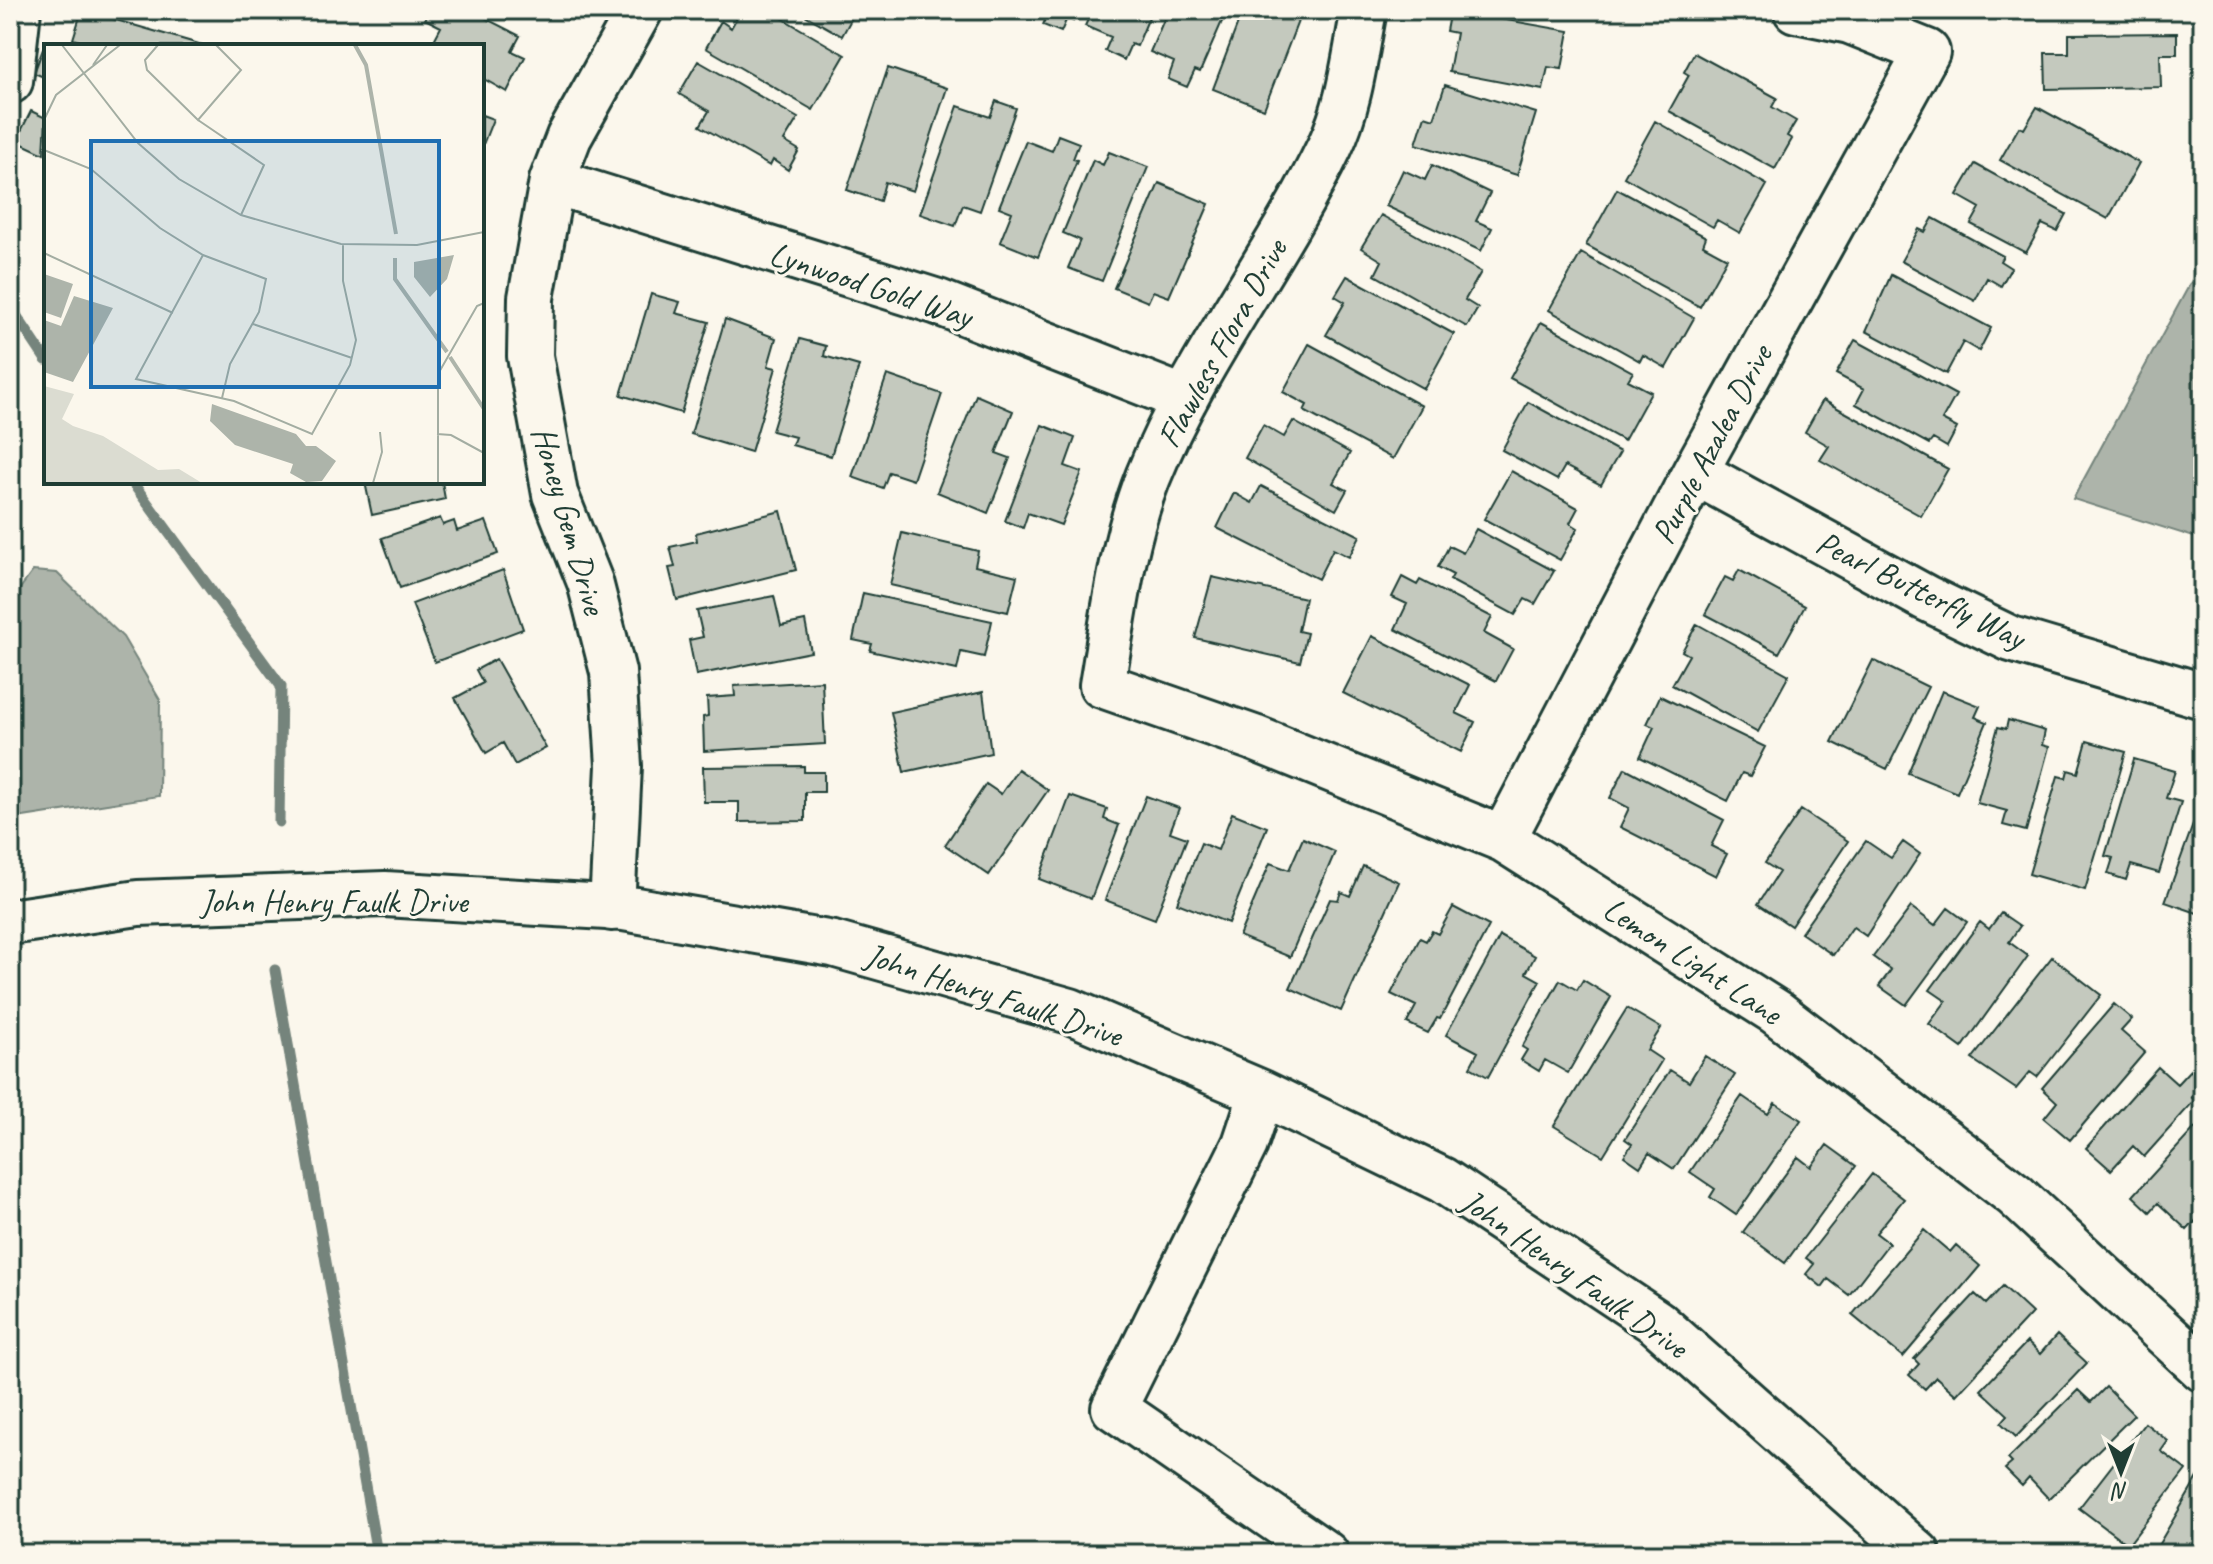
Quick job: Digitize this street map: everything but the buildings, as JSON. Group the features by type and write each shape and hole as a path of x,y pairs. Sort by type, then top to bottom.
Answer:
{"street":[{"path":"10,81 18,10"},
{"name":"Honey Gem Drive","path":"612,908 619,766 613,672 590,582 555,494 530,356 531,298 552,181 569,137 640,10"},
{"name":"Flawless Flora Drive","path":"1102,685 1125,552 1148,477 1185,399 1331,144 1347,96 1364,10"},
{"name":"Purple Azalea Drive","path":"1503,839 1695,472 1927,52 1850,21 1796,10"},
{"name":"Lynwood Gold Way","path":"552,181 646,214 938,302 1185,399"},
{"name":"Pearl Butterfly Way","path":"1695,472 1926,598 2011,639 2203,696"},
{"name":"Lemon Light Lane","path":"1102,685 1254,738 1503,839 1776,1012 2015,1195 2203,1369"},
{"name":"John Henry Faulk Drive","path":"10,922 138,903 385,894 612,908 833,944 1070,1011 1262,1093 1442,1180 1656,1322 1918,1554"},
{"path":"1262,1093 1245,1144 1114,1408 1326,1554"}],"shaded area":[{"path":"2203,260 2203,540 2073,499"},
{"path":"33,571 57,573 123,637 160,700 159,796 10,819 10,602"}],"waterway":[{"path":"10,306 44,357"},
{"path":"133,484 281,686 279,822"},
{"path":"275,970 377,1554"}]}
